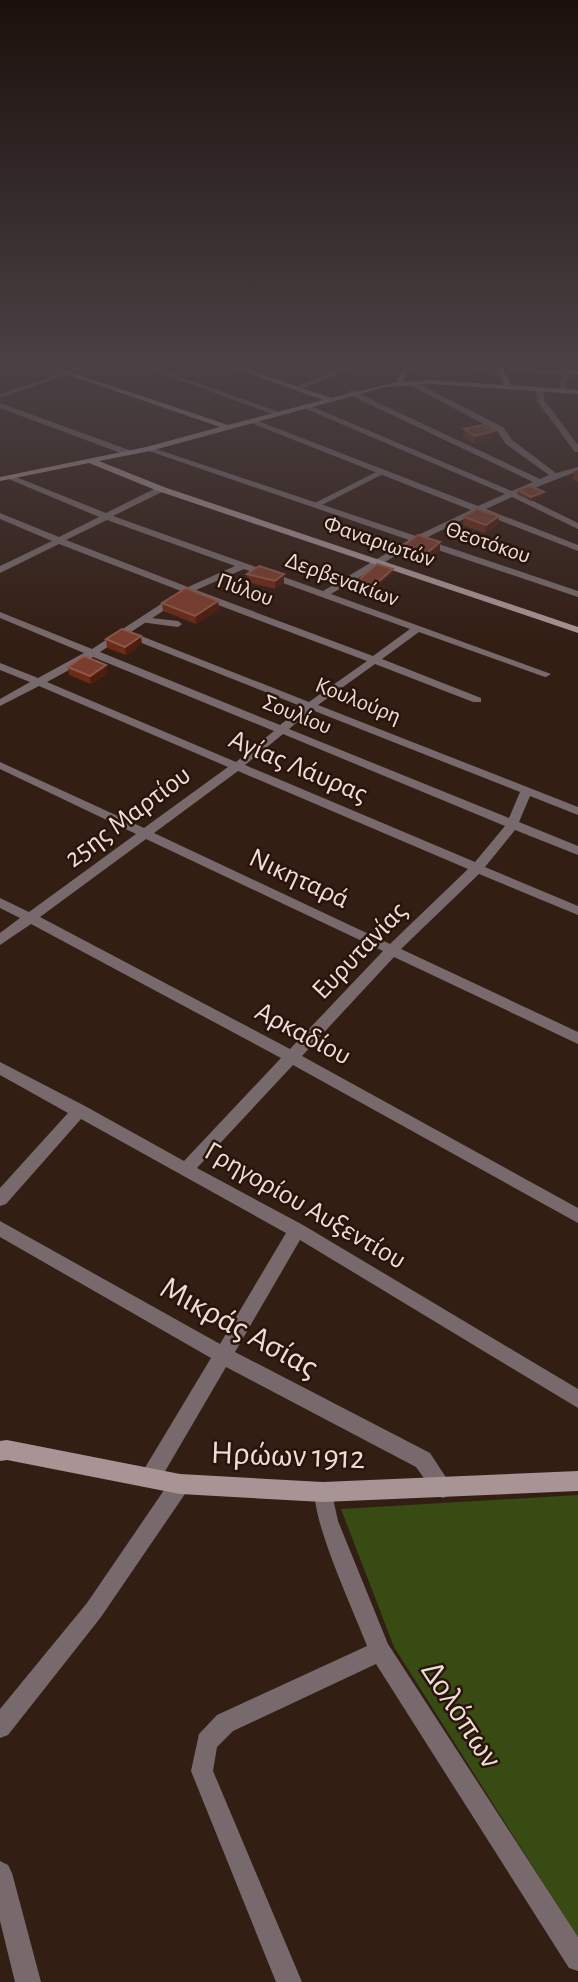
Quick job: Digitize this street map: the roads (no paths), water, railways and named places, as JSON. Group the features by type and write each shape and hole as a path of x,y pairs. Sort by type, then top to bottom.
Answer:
{"street":[{"path":"4,478 117,455"},
{"name":"Θεοτόκου","path":"166,455 578,594"},
{"path":"340,455 578,548"},
{"path":"421,455 512,494 578,526"},
{"path":"486,455 538,481"},
{"path":"527,455 554,475"},
{"name":"Φαναριωτών","path":"89,461 161,489 578,630"},
{"path":"325,594 374,561 415,539 538,481 578,469"},
{"name":"Δερβενακίων","path":"4,478 546,674"},
{"path":"0,570 161,489"},
{"name":"Πύλου","path":"0,516 59,541 374,658 477,700"},
{"path":"0,703 92,653 189,590 245,565"},
{"name":"Σουλίου","path":"0,615 578,851"},
{"name":"25ης Μαρτίου","path":"0,940 145,835 236,767 312,705 418,628"},
{"name":"Κουλούρη","path":"123,632 578,811"},
{"name":"Αγίας Λάυρας","path":"0,666 578,912"},
{"name":"Νικηταρά","path":"0,765 578,1038"},
{"name":"Ευρυτανίας","path":"187,1168 393,949 477,868 512,825 527,790"},
{"name":"Αρκαδίου","path":"0,902 292,1057 578,1216"},
{"name":"Γρηγορίου Αυξεντίου","path":"0,1068 297,1230 578,1399"},
{"path":"0,1199 80,1110"},
{"name":"Μικράς Ασίας","path":"0,1228 222,1354 423,1460 443,1488"},
{"path":"149,1478 297,1230"},
{"name":"Ηρώων 1912","path":"3,1446 180,1484 323,1492 578,1481"},
{"path":"0,1727 94,1610 180,1484"},
{"name":"Δολόπων","path":"323,1492 328,1521 380,1651 575,1949"},
{"path":"289,1982 202,1772 206,1742 225,1723 380,1651"},
{"path":"0,1873 28,1982"}],"lane":[{"path":"315,505 383,472"},
{"path":"143,620 178,624"}]}
